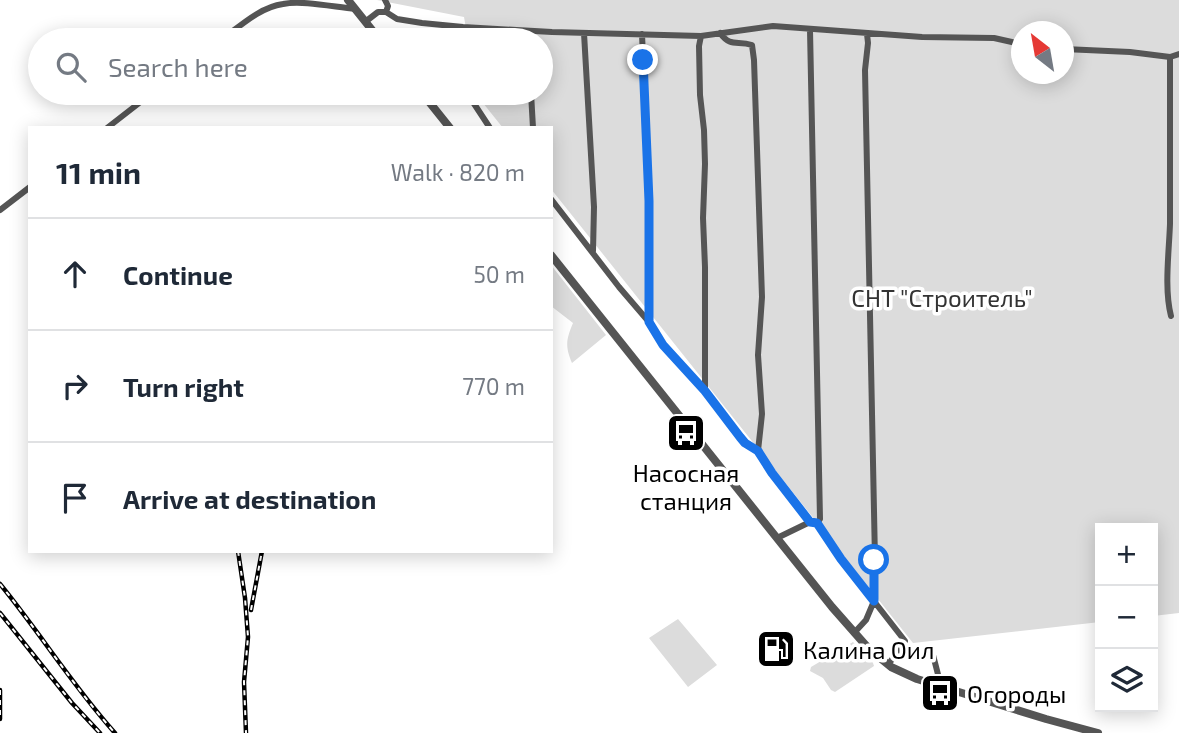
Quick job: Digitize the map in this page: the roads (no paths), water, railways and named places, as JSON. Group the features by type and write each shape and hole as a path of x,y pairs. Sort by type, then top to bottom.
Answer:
{"street":[{"path":"348,0 370,28"},
{"path":"385,0 388,6 386,12"},
{"path":"238,28 265,9 281,4 355,9"},
{"path":"365,22 378,12 386,12 397,19 479,28"},
{"path":"553,32 701,36 773,26 922,37 994,38 1011,42"},
{"path":"777,538 820,519 810,30"},
{"path":"584,33 594,207 593,253"},
{"path":"720,33 730,43 752,45 754,60 762,297 758,355 762,414 758,451"},
{"path":"642,34 649,201 649,322"},
{"path":"854,633 866,620 874,601 865,71 869,43 867,34"},
{"path":"701,36 700,95 705,164 705,391"},
{"path":"1074,49 1170,57 1179,54"},
{"path":"1170,57 1168,281 1171,316"},
{"path":"110,126 137,105"},
{"path":"432,105 448,126"},
{"path":"475,105 489,126"},
{"path":"532,105 533,126"},
{"path":"0,209 28,188"},
{"path":"553,202 649,322 663,345 705,391 745,443 758,451 772,473 814,522 905,641 888,664"},
{"path":"553,258 832,607 869,649 888,664 917,679 1098,733"},
{"path":"933,655 941,686"}],"railway":[{"path":"238,553 248,637 244,682 246,733"},
{"path":"251,610 262,553"},
{"path":"0,584 115,733"},
{"path":"0,613 72,703 100,733"},
{"path":"0,690 0,719"}],"place":[{"name":"Насосная станция","path":"686,433"},
{"name":"Калина Оил","path":"776,649"},
{"name":"Огороды","path":"940,693"}],"park label":[{"name":"СНТ \"Строитель\"","path":"942,297"}]}
